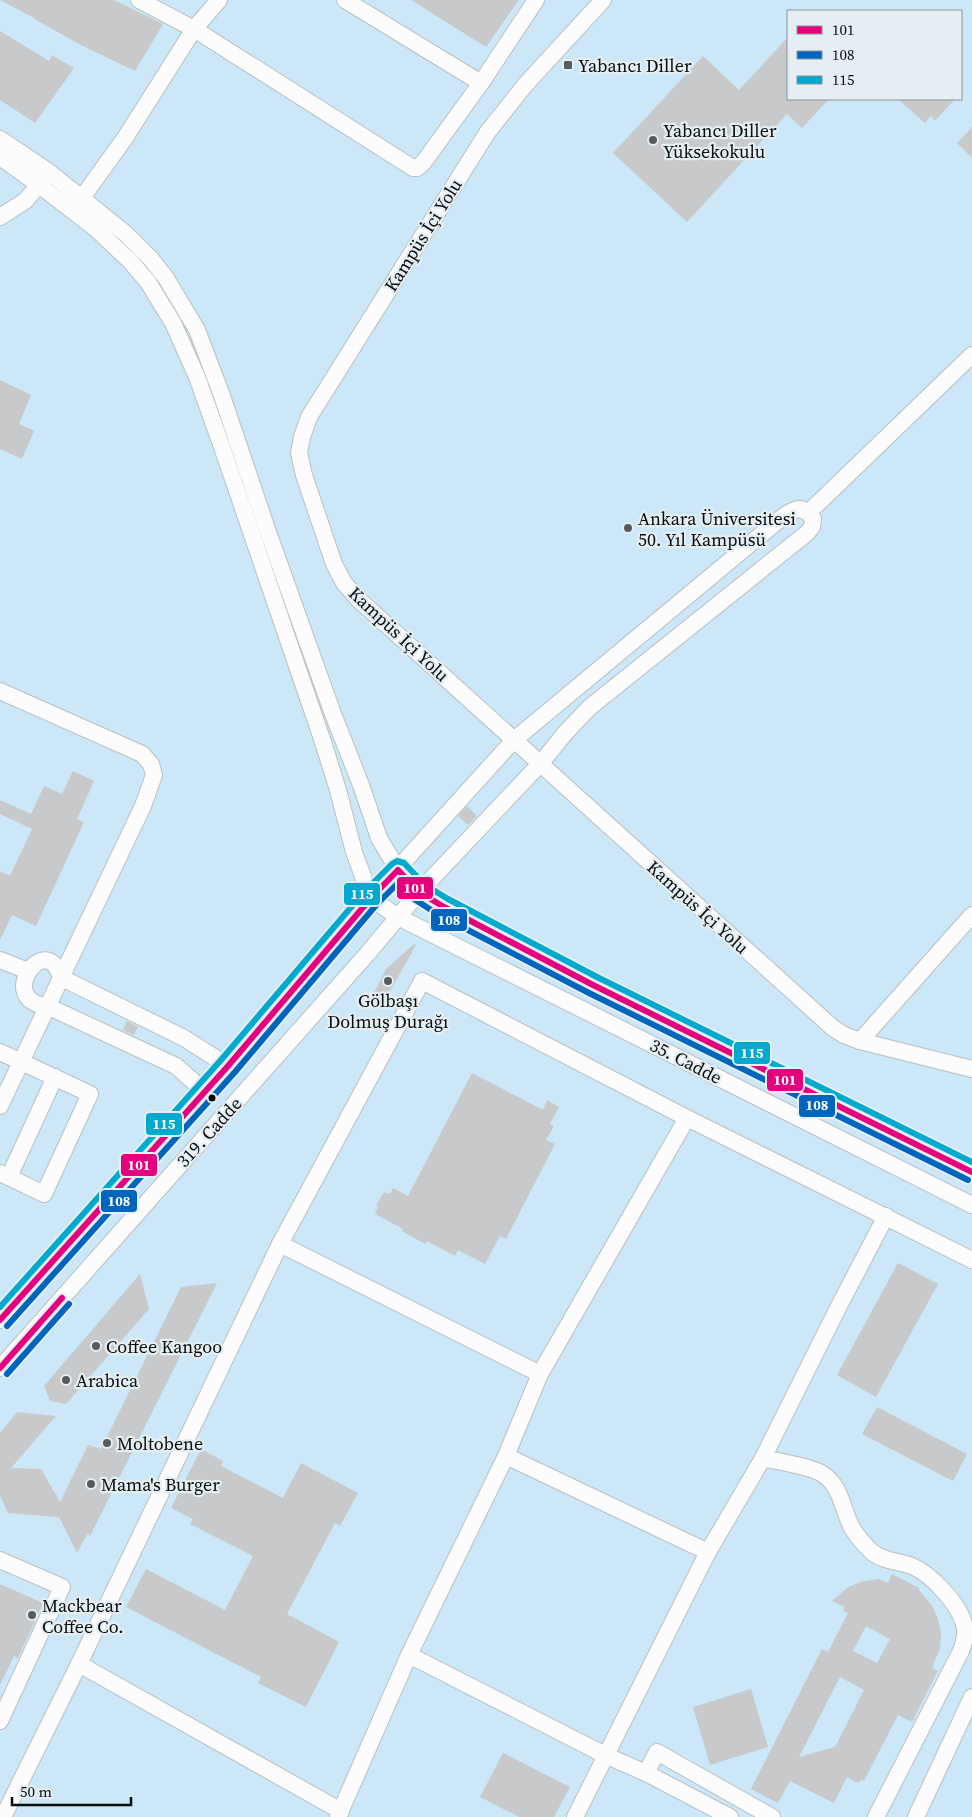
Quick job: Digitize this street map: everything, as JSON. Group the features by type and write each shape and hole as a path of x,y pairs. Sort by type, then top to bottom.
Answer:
{"street":[{"path":"139,0 194,29 413,168 417,168 424,163 481,83 536,0"},
{"path":"71,211 125,138 194,29 218,0"},
{"path":"345,0 481,83"},
{"name":"Kampüs İçi Yolu","path":"603,0 525,85 487,133 310,417 302,437 299,453 304,475 334,564 344,583 358,599 818,1015 844,1036 972,1069"},
{"path":"0,139 44,178 71,211 96,230 130,261 148,282 173,323 197,377 322,739 354,852 371,898"},
{"path":"0,157 44,178"},
{"path":"0,217 24,201 44,178"},
{"name":"35. Cadde","path":"44,178 82,198 126,234 151,259 182,303 197,330 222,393 333,714 361,785 379,838 398,870 419,892 444,907 593,985 972,1172"},
{"path":"809,512 972,355"},
{"name":"319. Cadde","path":"0,1320 228,1066 371,898 514,740 786,514 792,510 800,509 809,512 813,519 812,527 807,534 590,707 566,732 540,764 419,892 0,1368"},
{"path":"0,691 142,754 151,764 154,775 148,794 0,1106"},
{"name":"35. Cadde","path":"371,898 398,917 972,1205"},
{"path":"860,1041 972,915"},
{"path":"0,960 28,971"},
{"path":"204,1091 176,1066 47,1006 32,1003 26,997 24,985 28,971 34,964 42,960 50,961 58,968 61,977 184,1038 228,1066"},
{"path":"3,1817 79,1664 280,1244 422,981 686,1118 972,1260"},
{"path":"0,1052 21,1061 55,1077 90,1094 44,1194 4,1175 55,1077"},
{"path":"79,1664 339,1814 409,1655 506,1456 540,1374 686,1118"},
{"path":"575,1817 708,1552 764,1458 886,1216"},
{"path":"280,1244 540,1374"},
{"path":"506,1456 708,1552"},
{"path":"764,1458 818,1471 826,1476 834,1484 852,1527 871,1552 883,1558 913,1566 928,1576 952,1601 965,1626 965,1637 961,1650 876,1817"},
{"path":"0,1560 62,1587 0,1722"},
{"path":"409,1655 730,1817"},
{"path":"916,1817 972,1697"},
{"path":"646,1773 658,1752 772,1817"}],"shaded area":[{"path":"0,0 972,0 972,1817 0,1817"}],"building":[{"path":"0,0 114,0 163,24 135,71 81,45"},
{"path":"411,0 519,0 486,47"},
{"path":"0,31 49,61 52,55 74,68 35,123 0,100"},
{"name":"Yabancı Diller Yüksekokulu","path":"787,38 787,100 828,100 802,128 787,114 687,222 613,153 703,56 739,90"},
{"path":"899,100 954,100 935,121 931,116 925,123"},
{"path":"972,127 972,158 957,143"},
{"path":"0,380 31,395 19,424 34,431 22,459 0,449"},
{"path":"73,771 94,781 77,819 84,822 36,926 12,915 0,940 0,871 10,876 32,829 0,814 0,800 31,814 44,786 62,794"},
{"path":"467,806 477,816 468,825 458,816"},
{"name":"Gölbaşı Dolmuş Durağı","path":"414,944 416,945 385,1000 374,993 386,969"},
{"path":"127,1021 138,1027 134,1035 123,1030"},
{"path":"472,1073 543,1110 547,1100 559,1107 550,1124 554,1126 546,1140 555,1144 506,1239 500,1236 485,1264 458,1250 455,1256 427,1241 425,1244 402,1231 403,1229 375,1214 378,1207 376,1206 384,1192 390,1194 393,1188 408,1196"},
{"path":"898,1263 938,1284 876,1397 837,1375"},
{"path":"140,1274 149,1309 66,1404 50,1401 44,1386"},
{"path":"217,1283 90,1536 88,1533 77,1553 59,1517 8,1513 0,1495 0,1433 17,1412 56,1416 11,1468 41,1469 60,1502 88,1445 101,1449 181,1287"},
{"path":"877,1407 967,1454 953,1481 862,1434"},
{"path":"201,1449 223,1461 221,1466 283,1498 301,1463 358,1493 340,1526 335,1523 287,1614 339,1642 306,1707 258,1683 261,1677 126,1607 146,1569 225,1610 253,1556 190,1524 193,1519 171,1508"},
{"path":"892,1574 919,1588 932,1606 938,1619 941,1633 940,1648 932,1668 938,1671 912,1722 898,1715 864,1781 861,1780 858,1783 847,1777 834,1803 790,1781 778,1803 751,1789 822,1649 828,1652 848,1613 843,1611 845,1607 832,1601 847,1588 860,1582 879,1579 888,1583","holes":["866,1626 890,1639 877,1663 853,1651","840,1677 864,1690 835,1747 799,1757"]},
{"path":"0,1584 43,1603 18,1658 14,1656 0,1685"},
{"path":"751,1689 768,1747 710,1765 693,1707"},
{"path":"503,1753 570,1787 554,1817 519,1817 480,1797"}],"transit line":[{"name":"115","path":"0,1307 221,1060 364,892 397,861 404,863 425,885 448,899 597,977 972,1162"},
{"name":"101","path":"0,1320 228,1066 371,898 398,870 419,892 444,907 593,985 972,1172"},
{"name":"108","path":"7,1326 235,1072 377,904 398,883 414,899 439,915 589,993 968,1180"},
{"name":"101","path":"0,1368 62,1298"},
{"name":"108","path":"7,1374 69,1304"}],"place":[{"name":"Yabancı Diller","path":"568,65"},
{"name":"Yabancı Diller Yüksekokulu","path":"653,140"},
{"name":"Ankara Üniversitesi 50. Yıl Kampüsü","path":"628,528"},
{"name":"Gölbaşı Dolmuş Durağı","path":"388,981"},
{"name":"Coffee Kangoo","path":"96,1346"},
{"name":"Arabica","path":"66,1380"},
{"name":"Moltobene","path":"107,1443"},
{"name":"Mama's Burger","path":"91,1484"},
{"name":"Mackbear Coffee Co.","path":"32,1615"}]}
